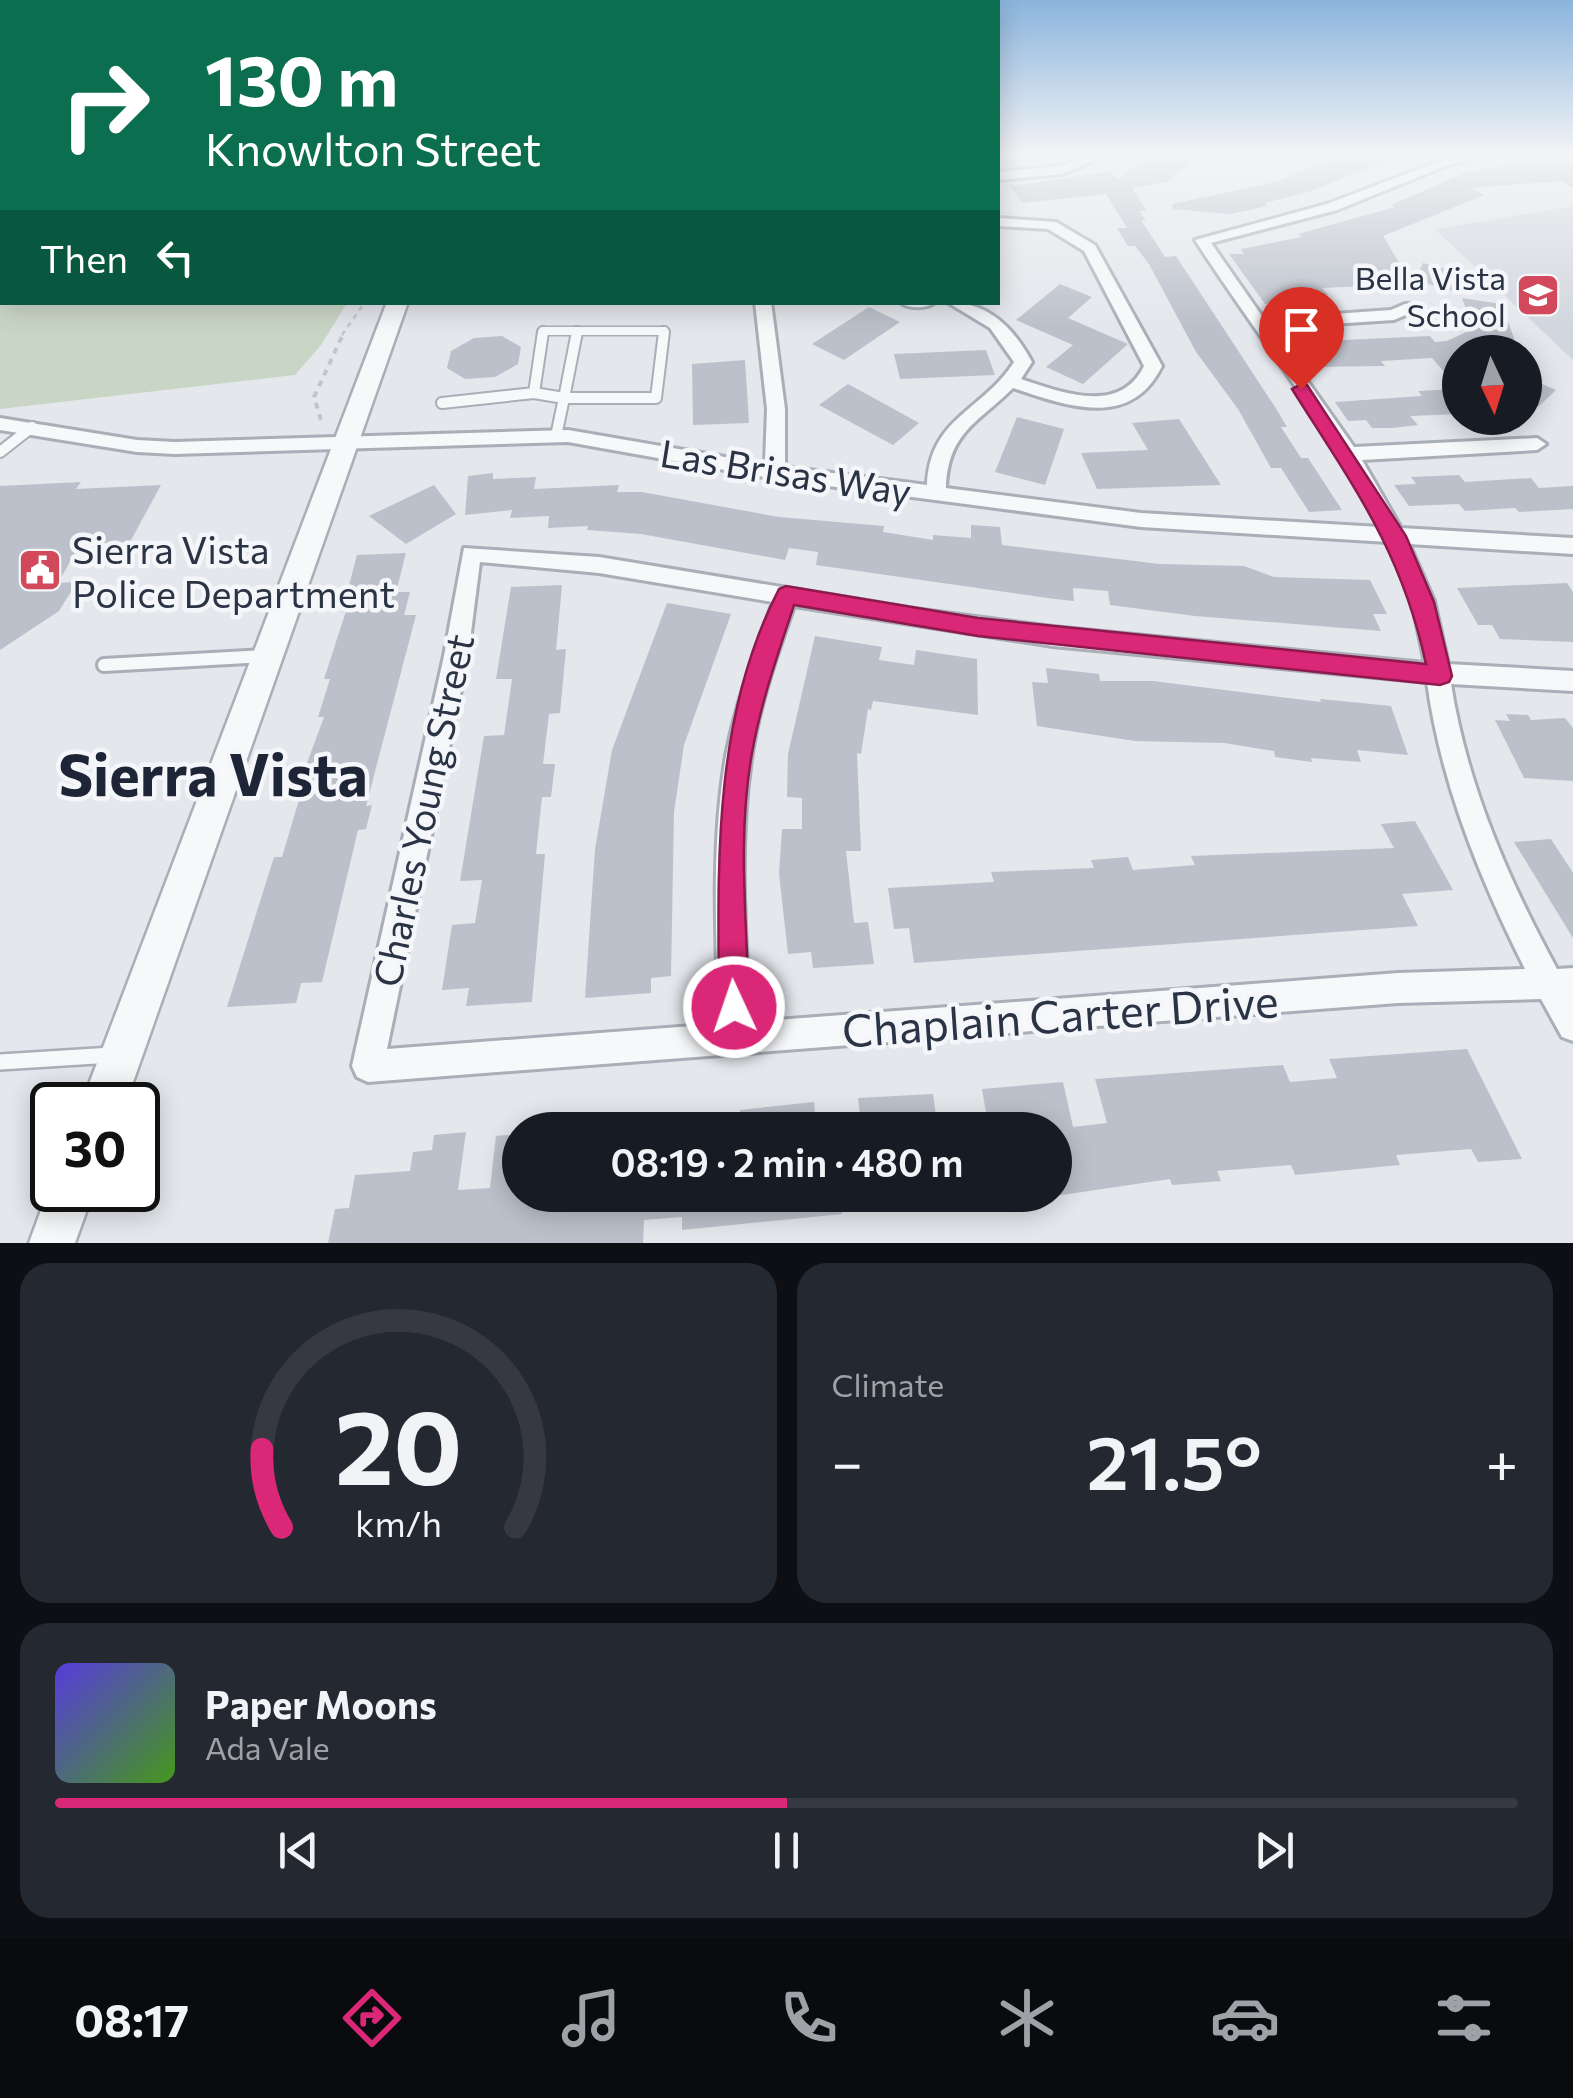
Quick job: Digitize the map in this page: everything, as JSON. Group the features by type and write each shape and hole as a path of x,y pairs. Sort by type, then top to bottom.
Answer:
{"street":[{"path":"1315,211 1256,230 1202,240 1346,454 1395,536 1423,602 1449,738 1477,840 1561,984 1573,1026"},
{"path":"1000,222 1051,225 1090,248 1153,366 1148,384 1128,398 1093,403 1013,382"},
{"path":"111,1082 397,305"},
{"path":"763,305 776,409 775,472"},
{"path":"936,493 940,455 960,423 1013,382 1023,362 1012,338 995,319 962,305"},
{"path":"1256,324 1394,315 1412,306"},
{"name":"Las Brisas Way","path":"0,424 32,426 137,446 556,436 775,472 1142,520 1573,546"},
{"path":"1346,454 1538,444"},
{"name":"Charles Young Street","path":"368,1066 456,656 471,554 552,557 786,595"},
{"path":"736,1038 731,851 739,755 758,679 786,595 978,627 1440,676 1573,681"},
{"name":"Chaplain Carter Drive","path":"368,1066 1398,988 1561,984"},
{"path":"52,1243 63,1212"}],"lane":[{"path":"556,436 578,330"},
{"path":"442,403 534,393 564,398 656,398 664,331 543,331 534,393"},
{"path":"0,452 32,426"},
{"path":"104,666 268,656"},
{"path":"0,1062 121,1054"}],"path":[{"path":"321,420 314,396 336,344 363,305"}],"shaded area":[{"name":"Bella Vista School","path":"1543,211 1573,211 1573,360 1435,229"}],"green space":[{"path":"0,305 346,305 321,345 295,375 0,409"}],"building":[{"path":"1117,211 1139,211 1165,257 1176,256 1275,407 1287,427 1281,427 1301,458 1308,458 1342,510 1309,512 1281,468 1271,468 1238,409 1196,352 1149,264 1135,246 1128,246 1117,228 1127,228"},
{"path":"1196,211 1245,211 1231,214"},
{"path":"1381,211 1445,211 1383,236 1409,279 1358,276 1367,286 1322,288 1328,295 1315,295 1320,302 1265,304 1229,254 1244,254 1241,249 1302,237 1298,234"},
{"path":"1423,263 1460,273 1453,291 1415,280"},
{"path":"1060,284 1092,297 1068,318 1128,344 1083,384 1046,367 1073,345 1016,320"},
{"path":"1462,298 1501,304 1513,335 1460,335 1473,329"},
{"path":"869,307 900,322 844,360 812,344"},
{"path":"502,336 521,347 518,364 495,377 465,379 447,368 451,351 474,338"},
{"path":"1430,336 1435,342 1442,341 1442,369 1432,358 1381,361 1385,366 1308,367 1294,347 1308,347 1304,341"},
{"path":"986,350 995,375 900,379 894,354"},
{"path":"745,360 749,423 693,425 692,364"},
{"path":"848,384 919,423 893,445 819,405"},
{"path":"1542,384 1556,390 1542,403"},
{"path":"1442,390 1442,415 1410,416 1418,425 1372,428 1366,420 1348,421 1335,402 1422,396 1418,391"},
{"path":"1017,417 1064,429 1045,485 995,472"},
{"path":"1179,419 1221,485 1097,489 1081,453 1148,450 1132,423"},
{"path":"493,473 493,479 536,477 534,489 619,485 617,492 642,492 779,517 884,526 883,532 933,540 933,535 971,538 971,525 1000,527 1002,545 1160,564 1244,566 1274,577 1370,580 1387,614 1373,614 1381,631 1195,616 1110,605 1108,591 1073,588 1074,601 1055,599 816,565 818,552 789,548 785,560 641,534 587,530 588,526 548,528 549,516 510,518 512,510 465,515 468,476"},
{"path":"1459,475 1465,482 1531,478 1539,488 1573,486 1573,509 1519,512 1515,508 1465,511 1459,504 1409,506 1394,485 1416,484 1411,477"},
{"name":"Sierra Vista Police Department","path":"81,482 76,489 161,485 130,542 80,544 58,583 77,582 59,611 0,650 0,486"},
{"path":"434,485 456,514 406,544 369,516"},
{"path":"406,553 396,592 410,592 404,615 416,615 366,806 372,805 366,829 358,830 322,982 301,983 296,1003 227,1007 274,857 282,857 299,800 293,801 324,717 318,717 330,679 324,679 346,611 342,612 357,555"},
{"path":"1567,583 1573,592 1573,642 1500,639 1492,625 1478,625 1457,588"},
{"path":"562,585 556,650 566,649 560,713 549,714 543,764 555,764 551,797 542,797 536,854 545,854 532,1002 466,1006 469,988 442,990 452,925 475,923 482,880 460,881 484,736 504,735 512,679 496,679 511,587"},
{"path":"667,603 731,614 684,745 674,812 671,976 651,978 651,993 585,998 595,849 612,750"},
{"path":"815,636 882,647 879,660 914,665 916,650 977,659 978,715 873,701 871,710 868,709 861,754 857,753 861,851 846,851 854,923 868,922 874,964 813,968 811,952 788,954 779,873 782,829 802,829 802,798 787,797 788,754"},
{"path":"1046,668 1099,674 1100,681 1153,681 1321,702 1320,699 1391,706 1408,755 1357,750 1361,762 1311,758 1312,762 1224,743 1135,741 1037,726 1032,682 1048,683"},
{"path":"1506,714 1528,715 1531,720 1565,718 1573,728 1573,781 1524,778 1495,720 1510,721"},
{"path":"1415,821 1453,890 1402,894 1418,926 914,963 909,928 894,929 888,888 994,882 991,872 1094,868 1091,860 1128,857 1133,870 1195,865 1191,856 1394,848 1381,824"},
{"path":"1551,839 1573,873 1573,938 1514,842"},
{"path":"1467,1049 1522,1159 1478,1162 1471,1149 1396,1155 1400,1165 1295,1175 1291,1165 1217,1171 1221,1181 1172,1185 1170,1179 1072,1193 1072,1122 1073,1127 1107,1123 1095,1079 1283,1065 1290,1082 1337,1078 1329,1059"},
{"path":"1063,1082 1070,1112 986,1112 982,1089"},
{"path":"933,1094 936,1112 860,1112 858,1098"},
{"path":"814,1102 815,1112 740,1112"},
{"path":"466,1132 458,1190 490,1188 496,1136 502,1136 502,1212 842,1214 682,1230 682,1217 644,1220 643,1243 328,1243 335,1209 349,1208 355,1175 410,1171 413,1152 432,1150 434,1135"}],"place":[{"name":"Bella Vista School","path":"1538,295"},
{"name":"Sierra Vista Police Department","path":"40,570"}],"district":[{"name":"Sierra Vista","path":"213,772"}],"route":[{"path":"734,1007 731,832 739,755 758,679 786,595 978,627 1440,676 1423,602 1395,536 1301,389"}]}
